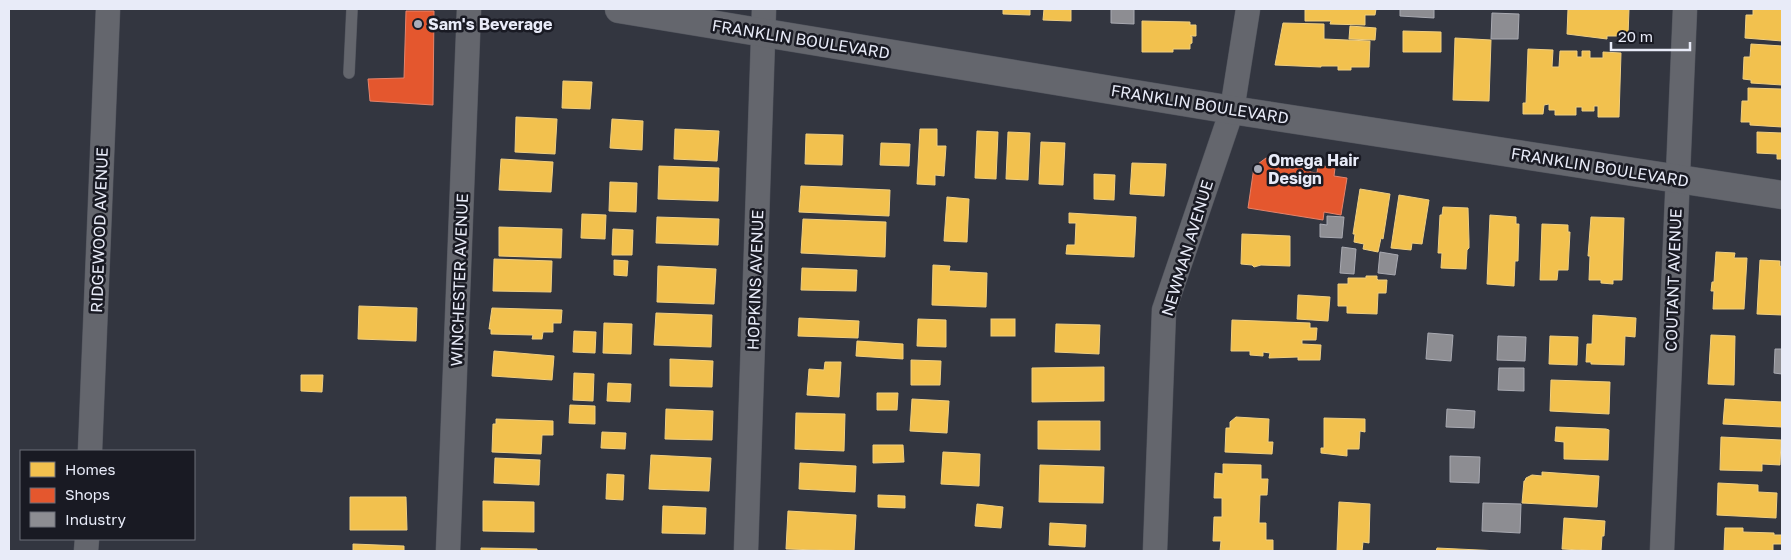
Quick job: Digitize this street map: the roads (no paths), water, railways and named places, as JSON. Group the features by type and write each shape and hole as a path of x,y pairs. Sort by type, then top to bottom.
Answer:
{"street":[{"name":"RIDGEWOOD AVENUE","path":"90,450 108,9"},
{"name":"WINCHESTER AVENUE","path":"448,551 470,9"},
{"name":"FRANKLIN BOULEVARD","path":"619,9 764,21 1232,110 1782,194"},
{"name":"NEWMAN AVENUE","path":"1155,551 1164,310 1232,110 1248,9"},
{"name":"COUTANT AVENUE","path":"1662,551 1684,9"},
{"name":"HOPKINS AVENUE","path":"746,551 764,21"}],"lane":[{"path":"349,73 352,9"}],"place":[{"name":"Sam's Beverage","path":"418,24"},
{"name":"Omega Hair Design","path":"1258,169"}]}
